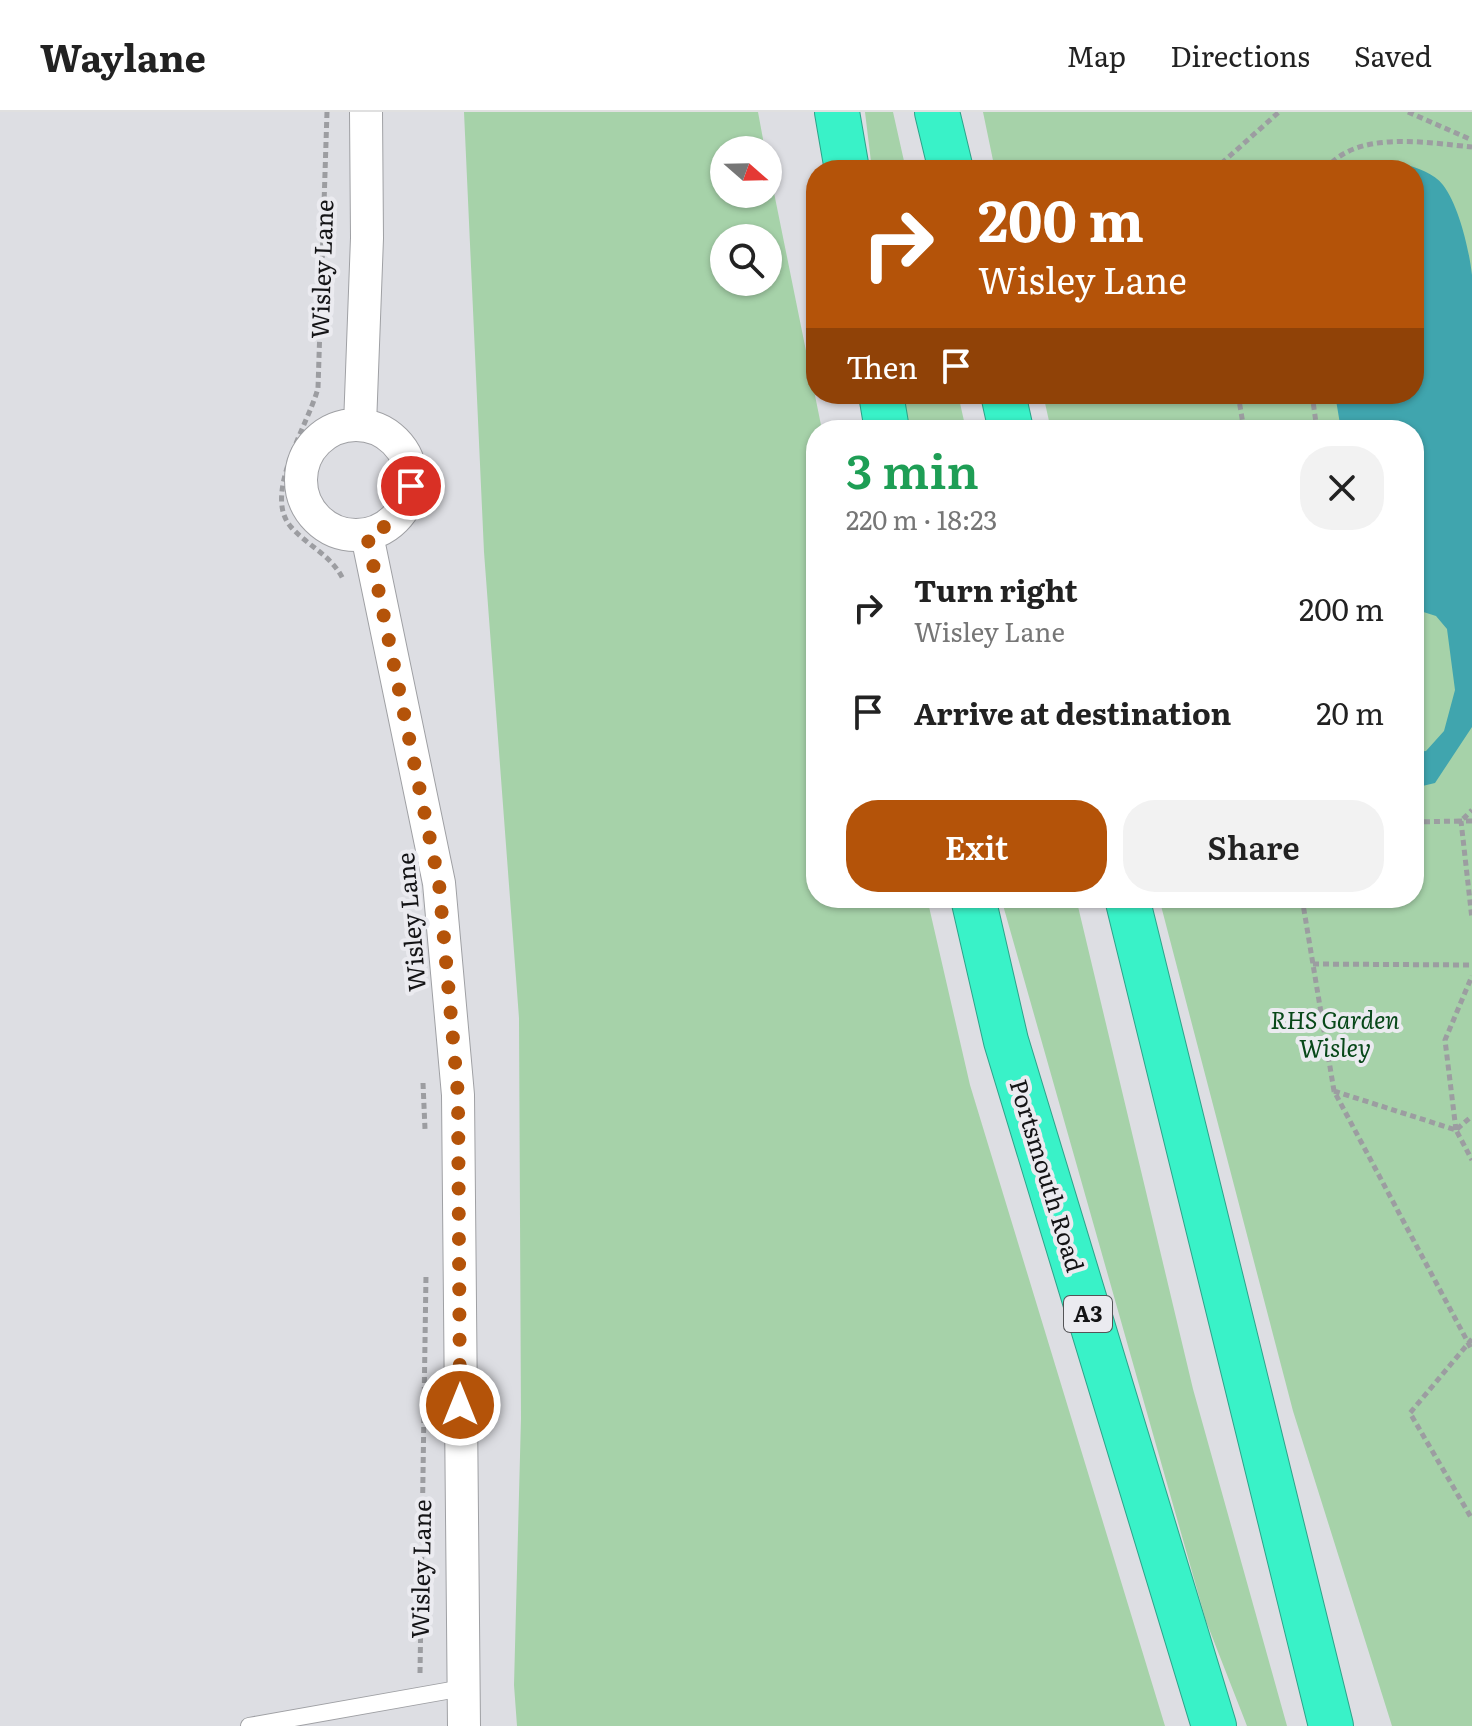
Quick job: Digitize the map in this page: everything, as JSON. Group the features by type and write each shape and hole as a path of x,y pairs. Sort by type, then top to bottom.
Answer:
{"highway":[{"path":"831,112 843,145"},
{"path":"937,112 949,160"},
{"name":"Portsmouth Road","path":"975,908 1006,1041 1214,1726"},
{"path":"1129,908 1331,1726"}],"street":[{"name":"Wisley Lane","path":"360,425 367,238 366,112"},
{"path":"360,425 392,438 404,452 410,477 406,503 397,518 383,529 367,535 337,533 323,526 312,515 300,487 306,455 316,442 344,426 360,425"},
{"name":"Wisley Lane","path":"367,535 439,883 458,1095 464,1726"}],"lane":[{"path":"249,1726 421,1693 463,1688"}],"path":[{"name":"Wisley Lane","path":"327,112 318,388 288,464 279,503 288,524 326,554 349,591"},
{"path":"1225,160 1279,112"},
{"path":"1408,112 1472,140"},
{"path":"1333,160 1363,148 1399,141 1472,147"},
{"path":"1461,821 1472,810"},
{"path":"1461,821 1472,919"},
{"path":"1424,822 1472,821"},
{"path":"1304,908 1334,1091 1471,1344 1410,1413 1472,1519"},
{"path":"1313,964 1472,965"},
{"path":"1472,976 1445,1040 1456,1130 1472,1160"},
{"path":"423,1079 425,1142"},
{"path":"1334,1091 1456,1130"},
{"path":"1456,1130 1472,1116"},
{"name":"Wisley Lane","path":"421,1693 426,1264"}],"green space":[{"path":"464,112 758,112 762,136 710,136 710,208 777,208 780,224 710,224 710,296 782,296 782,232 806,351 806,404 817,404 820,420 806,420 806,908 929,908 970,1085 1165,1726 517,1726 514,1685 521,1418 519,1018 484,552"},
{"path":"865,112 893,112 904,160 871,160"},
{"name":"RHS Garden Wisley","path":"983,112 1472,112 1472,1726 1392,1726 1293,1411 1162,908 1424,908 1424,420 1049,420 1045,404 1424,404 1424,160 993,160"},
{"path":"902,404 960,404 964,420 904,420"},
{"path":"1004,908 1078,908 1193,1389 1287,1726 1247,1726 1206,1621"}],"water":[{"path":"1424,172 1443,185 1454,204 1472,275 1472,727 1435,783 1424,786 1424,751 1444,731 1455,690 1447,629 1436,616 1424,612 1424,420 1339,420 1337,404 1424,404"}],"route":[{"path":"411,486 397,518 383,529 367,535 439,883 458,1095 460,1405"}]}
